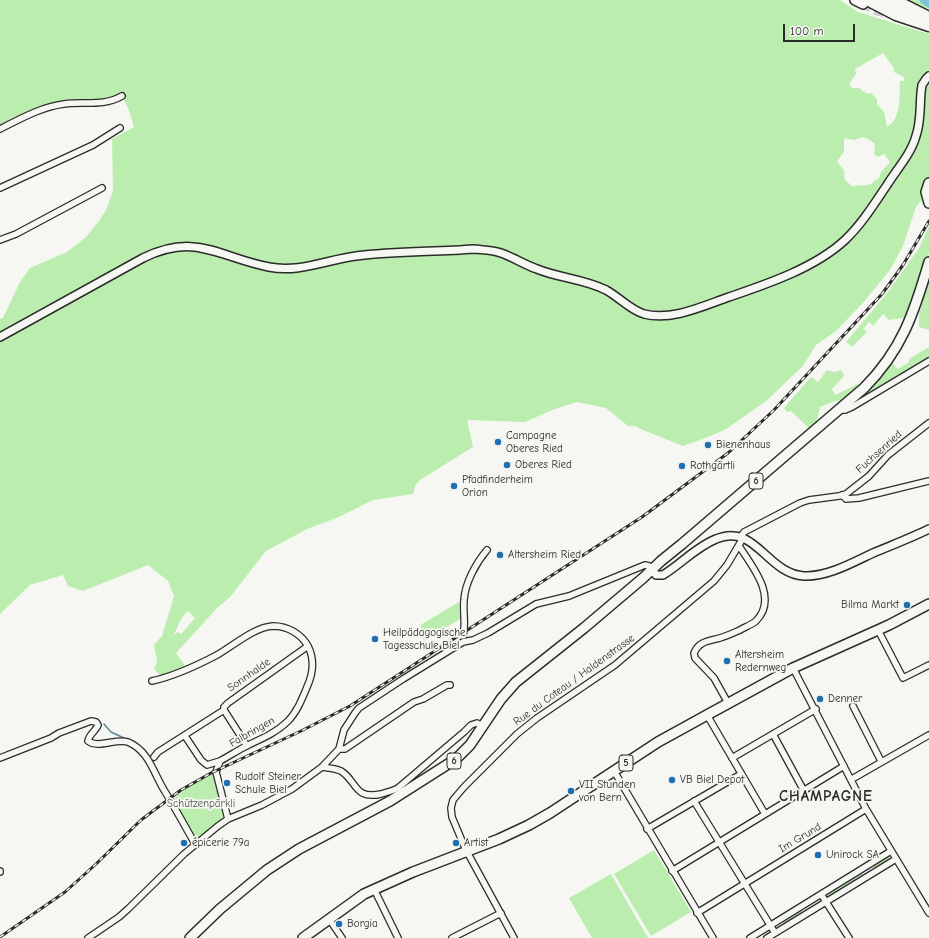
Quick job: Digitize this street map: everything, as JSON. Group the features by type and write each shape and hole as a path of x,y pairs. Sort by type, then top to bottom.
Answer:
{"highway":[{"path":"882,0 929,18"},
{"path":"862,1 929,26"}],"main road":[{"path":"896,0 914,8 929,18"},
{"path":"929,183 926,197 929,203"},
{"name":"6","path":"190,938 234,897 281,861 329,833 390,801 450,763 461,754 470,745 501,699 516,682 584,628 872,380 894,351 906,329 915,308 929,262"},
{"name":"5","path":"303,938 358,897 413,872 499,839 529,825 550,813 658,742 728,703 793,668 878,630 929,604"}],"street":[{"path":"0,336 154,253 181,246 202,248 269,267 290,268 303,267 355,256 474,249 486,250 500,253 537,269 592,284 607,291 635,310 644,314 669,316 694,309 772,281 814,262 828,254 845,240 858,226 904,160 913,144 919,124 922,85 929,76"},
{"path":"0,129 51,106 111,102 122,96"},
{"path":"0,188 93,145 120,128"},
{"path":"0,240 16,234 102,188"},
{"path":"839,410 845,410 852,407 929,361"},
{"name":"Fuchsenried","path":"842,495 870,476 886,457 929,423"},
{"path":"742,538 744,532 800,503 842,495 846,499 859,498 929,481"},
{"path":"88,938 119,917 195,844 212,830 228,819 262,805 292,789 322,766 339,749 344,730 359,708 463,639 473,640 488,633 541,602 569,596 645,565 649,566 656,575 663,575 715,540 727,536 742,538 755,545 781,568 795,575 809,576 842,566 929,529"},
{"name":"Rue du Coteau / Haldenstrasse","path":"514,938 467,851 452,817 452,805 454,800 458,794 517,734 537,718 615,665 714,581 727,565 739,546 742,538"},
{"path":"728,703 718,684 695,658 694,653 698,647 705,642 724,637 751,624 764,609 765,603 763,589 759,577 739,546"},
{"path":"463,639 465,592 479,560 487,550"},
{"path":"152,681 176,674 202,662 265,628 278,626 289,629 301,636 308,646"},
{"path":"878,630 903,678 929,664"},
{"name":"Sonnhalde","path":"154,757 158,752 224,710 224,707 228,703 308,646"},
{"name":"Falbringen","path":"220,761 278,730 296,710 308,685 313,669 311,654 308,646"},
{"path":"793,668 816,709 866,809 929,913"},
{"path":"339,749 345,749 414,702 423,699 447,685 450,685"},
{"path":"853,706 881,762"},
{"path":"732,758 816,709"},
{"path":"224,710 247,746"},
{"path":"707,715 765,814"},
{"path":"0,758 91,721 97,722 98,725 96,730 88,741 94,744 124,741 139,748 149,761 163,789 195,844"},
{"path":"322,766 340,770 358,790 365,795 377,795 390,792 398,788 471,725 477,723 483,726"},
{"path":"773,734 804,791"},
{"path":"852,779 929,735"},
{"path":"185,736 200,760 216,772"},
{"path":"207,765 220,761"},
{"path":"220,761 216,772 228,819"},
{"path":"672,871 844,766"},
{"path":"614,771 713,938"},
{"path":"647,829 741,774"},
{"path":"694,801 775,933"},
{"name":"Im Grund","path":"697,913 866,809"},
{"path":"750,938 891,851"},
{"path":"767,938 896,859"},
{"path":"374,889 398,938"},
{"path":"821,894 849,938"},
{"path":"452,938 501,913"},
{"path":"329,919 342,938"}],"green space":[{"path":"0,0 840,0 858,12 929,34 929,183 926,195 916,207 903,246 890,270 862,304 836,331 816,345 803,366 765,402 726,429 683,446 635,426 628,426 606,408 577,402 552,410 525,422 467,420 473,447 420,480 415,486 413,494 373,500 339,517 307,529 266,551 230,597 217,608 176,653 186,667 161,676 154,669 157,662 154,645 162,636 174,596 168,581 148,565 83,591 68,586 63,575 30,585 0,614 0,319 3,318 20,282 30,268 67,252 86,237 99,221 106,210 113,191 112,139 134,127 129,110 122,96 111,102 51,106 0,129","holes":["883,53 894,68 894,72 904,77 904,81 900,81 899,106 895,118 887,127 884,112 877,104 877,99 871,93 867,94 859,88 852,88 849,84 856,74 855,69","863,137 870,140 875,144 874,154 878,157 884,154 890,162 881,172 879,178 869,185 852,186 845,180 844,171 837,161 844,152 844,138 854,140","188,611 195,618 181,634 178,632 173,636"]},
{"path":"908,0 929,0 929,11"},
{"path":"929,226 929,253 913,302 905,319 889,320 883,314 873,326 869,322 863,329 867,332 852,347 846,342 888,292 919,248"},
{"path":"929,278 929,330 919,327 919,315"},
{"path":"929,347 929,361 885,384 860,400 891,361 898,369 909,362 909,359"},
{"path":"827,370 835,372 841,370 844,375 832,389 835,395 858,384 860,386 847,400 835,401 820,407 817,420 811,430 791,411 787,412 784,408 811,377 818,382"},
{"path":"459,602 460,619 424,641 420,631 422,624"},
{"name":"Schützenpärkli","path":"212,773 225,809 222,819 196,839 173,800 186,788"},
{"path":"654,850 691,912 651,936 614,874"},
{"path":"886,856 891,860 875,870 872,865"},
{"path":"861,872 864,877 829,898 827,895 829,892"},
{"path":"611,874 648,938 592,938 569,898"},
{"path":"801,909 804,914 785,926 782,921"}],"waterway":[{"path":"924,0 929,3"},
{"path":"104,724 111,732 124,738"}],"tunnel":[{"path":"863,4 877,11 888,13"}],"railway":[{"path":"0,937 65,892 141,820 181,790 211,773 301,731 350,706 642,517 728,453 774,410 882,294 903,265 929,221"}],"place":[{"name":"Campagne Oberes Ried","path":"498,442"},
{"name":"Bienenhaus","path":"708,445"},
{"name":"Oberes Ried","path":"507,465"},
{"name":"Rothgärtli","path":"682,466"},
{"name":"Pfadfinderheim Orion","path":"454,486"},
{"name":"Altersheim Ried","path":"500,555"},
{"name":"Bilma Markt","path":"907,605"},
{"name":"Heilpädagogische Tagesschule Biel","path":"375,639"},
{"name":"Altersheim Redernweg","path":"727,661"},
{"name":"Denner","path":"820,699"},
{"name":"VB Biel Depot","path":"672,780"},
{"name":"Rudolf Steiner Schule Biel","path":"227,783"},
{"name":"VII Stunden von Bern","path":"571,791"},
{"name":"épicerie 79a","path":"184,843"},
{"name":"Artist","path":"456,843"},
{"name":"Unirock SA","path":"818,855"},
{"name":"Borgia","path":"339,924"}],"district":[{"name":"CHAMPAGNE","path":"826,797"}]}
